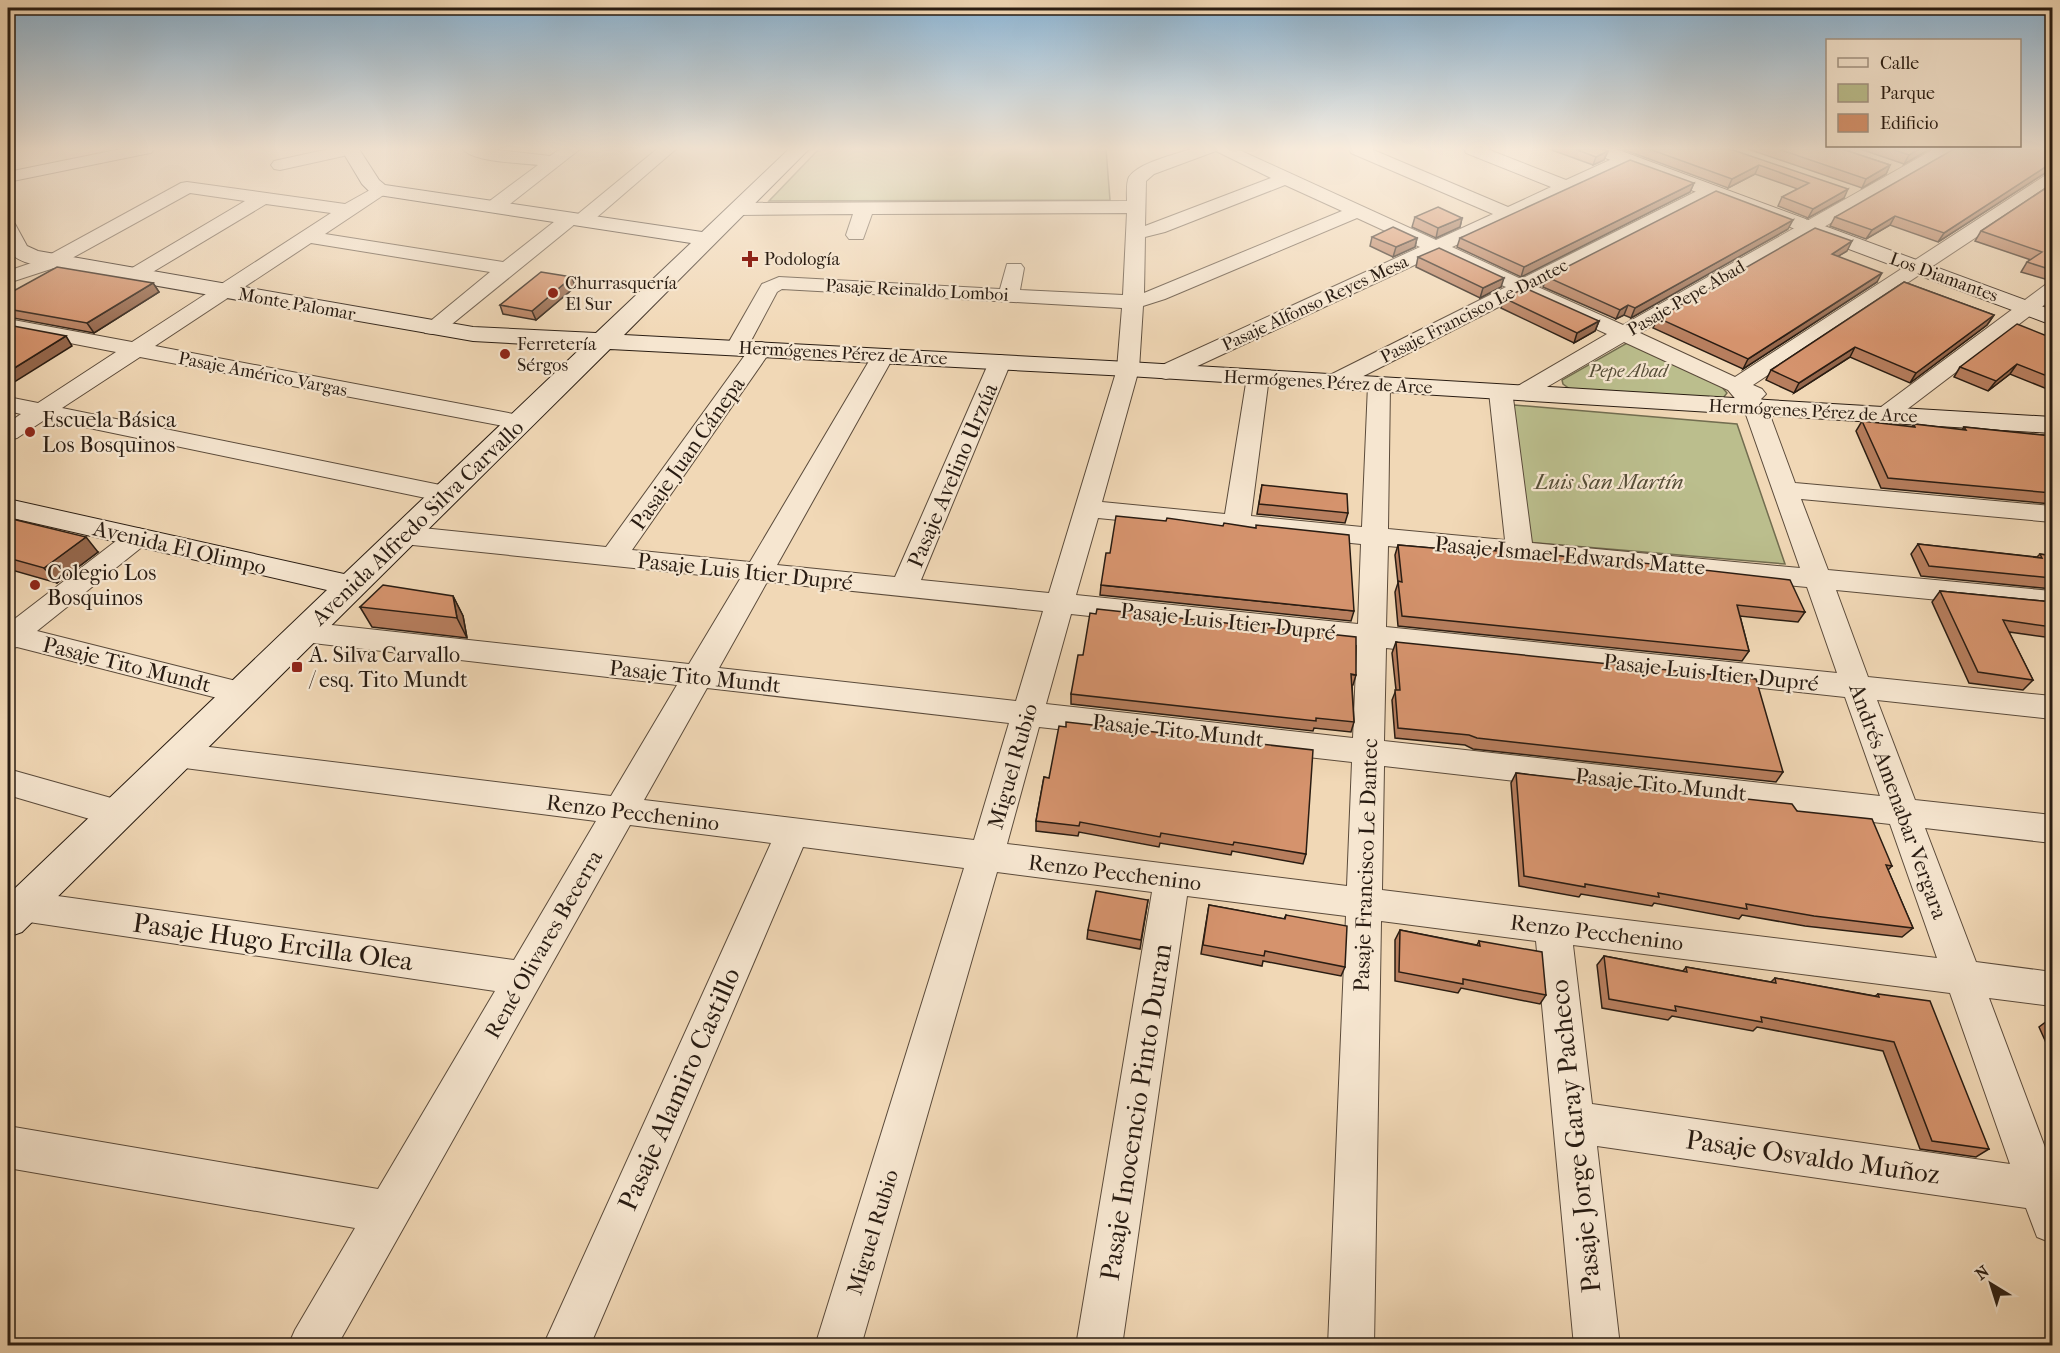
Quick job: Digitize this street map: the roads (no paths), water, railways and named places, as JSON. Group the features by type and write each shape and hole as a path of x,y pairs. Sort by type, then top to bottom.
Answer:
{"street":[{"path":"8,277 53,261 130,212"},
{"path":"134,275 239,212"},
{"path":"8,433 347,212"},
{"path":"530,212 708,238"},
{"path":"433,328 508,268 586,212"},
{"name":"Avenida Alfredo Silva Carvallo","path":"15,913 737,212"},
{"path":"856,235 863,212"},
{"path":"905,212 954,217 999,212"},
{"path":"1046,212 1048,230"},
{"name":"Miguel Rubio","path":"838,1346 975,884 986,856 1128,369 1136,212"},
{"path":"1135,234 1158,228 1199,212"},
{"name":"Pasaje Reinaldo Lomboi","path":"737,347 770,288 784,282 905,281 1009,295 1133,302 1158,295 1354,212"},
{"path":"1360,212 1623,334 1759,401 1919,268 2002,212"},
{"path":"1505,212 1509,214"},
{"name":"Pasaje Alfonso Reyes Mesa","path":"1166,372 1513,212"},
{"name":"Pasaje Francisco Le Dantec","path":"1334,382 1669,212"},
{"name":"Los Diamantes","path":"1769,212 2052,318"},
{"name":"Pasaje Pepe Abad","path":"1511,392 1623,334 1835,212"},
{"name":"Monte Palomar","path":"8,232 22,253 53,261 473,334 604,340"},
{"path":"307,237 508,268"},
{"path":"1009,295 1014,268"},
{"path":"1885,415 2052,289"},
{"name":"Pasaje Américo Vargas","path":"8,325 519,422"},
{"name":"Hermógenes Pérez de Arce","path":"604,340 1511,392 1759,401 1885,415 2052,425"},
{"name":"Pasaje Juan Cánepa","path":"613,557 761,349"},
{"name":"René Olivares Becerra","path":"311,1346 883,356"},
{"name":"Pasaje Avelino Urzúa","path":"904,587 1000,362"},
{"path":"1237,524 1258,377"},
{"name":"Pasaje Francisco Le Dantec","path":"1351,1346 1379,385"},
{"path":"1511,392 1519,550"},
{"name":"Andrés Amenabar Vergara","path":"1759,401 1785,490 1963,977 2048,1200"},
{"path":"8,404 445,494"},
{"path":"1785,490 2052,514"},
{"name":"Avenida El Olimpo","path":"8,508 352,586"},
{"name":"Pasaje Ismael Edwards Matte","path":"1087,509 2052,601"},
{"name":"Pasaje Luis Itier Dupré","path":"403,535 2052,707"},
{"path":"10,637 138,537"},
{"name":"Pasaje Tito Mundt","path":"304,632 2052,829"},
{"name":"Pasaje Tito Mundt","path":"10,637 241,693"},
{"name":"Renzo Pecchenino","path":"177,755 2052,989"},
{"path":"8,782 117,813"},
{"name":"Pasaje Alamiro Castillo","path":"566,1346 793,832"},
{"name":"Pasaje Inocencio Pinto Duran","path":"1099,1346 1172,879"},
{"name":"Pasaje Hugo Ercilla Olea","path":"15,913 523,978"},
{"name":"Pasaje Jorge Garay Pacheco","path":"1553,927 1597,1346"},
{"name":"Pasaje Osvaldo Muñoz","path":"1574,1122 2048,1200"},
{"path":"8,1147 388,1212"}],"place":[{"name":"Podología","path":"750,259"},
{"name":"Churrasquería El Sur","path":"553,293"},
{"name":"Ferretería Sérgos","path":"505,354"},
{"name":"Escuela Básica Los Bosquinos","path":"30,432"},
{"name":"Colegio Los Bosquinos","path":"35,585"},
{"name":"A. Silva Carvallo / esq. Tito Mundt","path":"297,667"}],"park label":[{"name":"Pepe Abad","path":"1628,371"},
{"name":"Luis San Martín","path":"1609,481"}]}
